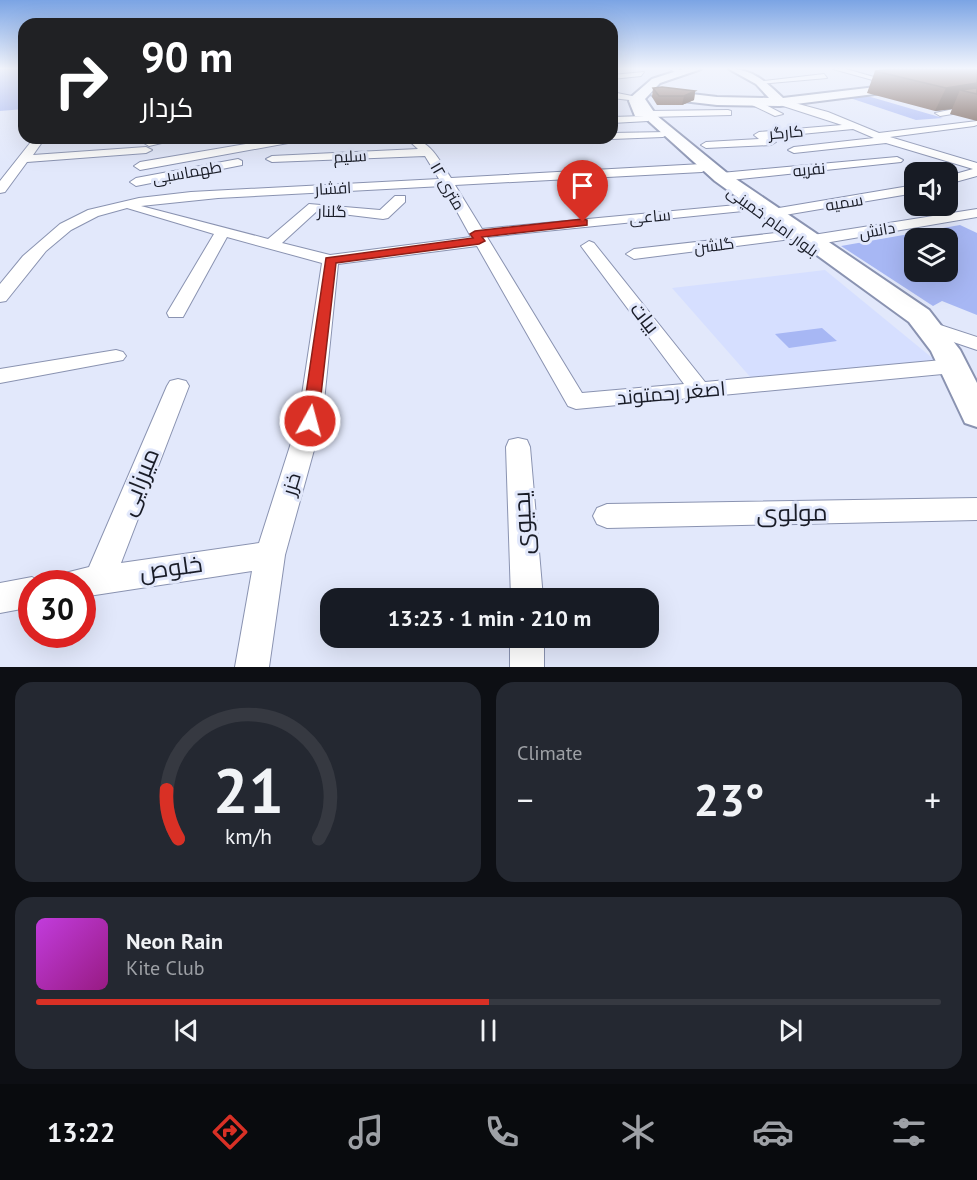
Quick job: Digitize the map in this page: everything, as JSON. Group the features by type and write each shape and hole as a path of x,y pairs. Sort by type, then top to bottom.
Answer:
{"street":[{"path":"624,100 640,107 728,113"},
{"path":"640,107 644,100"},
{"path":"773,100 779,108"},
{"path":"779,108 826,100"},
{"path":"618,117 640,107 753,102 856,127 883,138 975,167"},
{"name":"بلوار امام خمینی","path":"640,107 663,134 711,172 803,238 905,317 928,327 945,350 977,415"},
{"name":"بلوار امام خمینی","path":"640,107 711,172"},
{"path":"975,124 940,112 977,107"},
{"path":"794,150 975,124"},
{"name":"کارگر","path":"706,145 771,142 759,135 856,127"},
{"path":"618,136 663,134"},
{"path":"0,189 35,144"},
{"path":"24,159 141,144"},
{"path":"149,144 125,206 330,260"},
{"path":"140,166 265,144"},
{"name":"۱۲ متری","path":"420,144 429,152 477,237"},
{"name":"سلیم","path":"272,159 429,152"},
{"name":"نفریه","path":"711,172 897,160"},
{"name":"طهماسبی","path":"136,182 238,163"},
{"path":"958,175 975,167"},
{"name":"افشار","path":"0,297 11,280 60,231 93,214 125,206 202,196 447,182 711,172"},
{"name":"سمیه","path":"763,210 904,191"},
{"name":"گلنار","path":"270,245 314,207 383,215 400,199"},
{"name":"ساعی","path":"330,260 477,237 763,210"},
{"name":"دانش","path":"803,238 977,213"},
{"path":"176,313 223,232"},
{"name":"اصغر رحمتوند","path":"477,237 576,401 953,366"},
{"name":"گلشن","path":"634,254 803,238"},
{"name":"بیات","path":"589,246 700,390"},
{"name":"خزر","path":"252,667 270,555 310,421 330,260"},
{"path":"928,327 977,344"},
{"path":"0,376 116,356"},
{"name":"میرزایی","path":"91,570 178,386"},
{"name":"یحیوی","path":"518,447 526,588"},
{"name":"مولوی","path":"607,516 977,509"},
{"name":"خلوص","path":"96,580 270,555"},
{"path":"0,598 18,595"},
{"path":"527,648 527,667"}],"shaded area":[{"path":"0,100 18,100 18,110 0,111"},
{"path":"856,100 882,100 943,118 916,120"},
{"path":"960,225 977,233 977,315 942,301 933,306 841,246 904,235 904,282 958,282 958,228 943,228"},
{"path":"825,270 936,361 752,379 672,288"},
{"path":"822,328 837,341 789,348 775,334"}],"route":[{"path":"310,421 330,260 479,241 475,234 583,222"}]}
